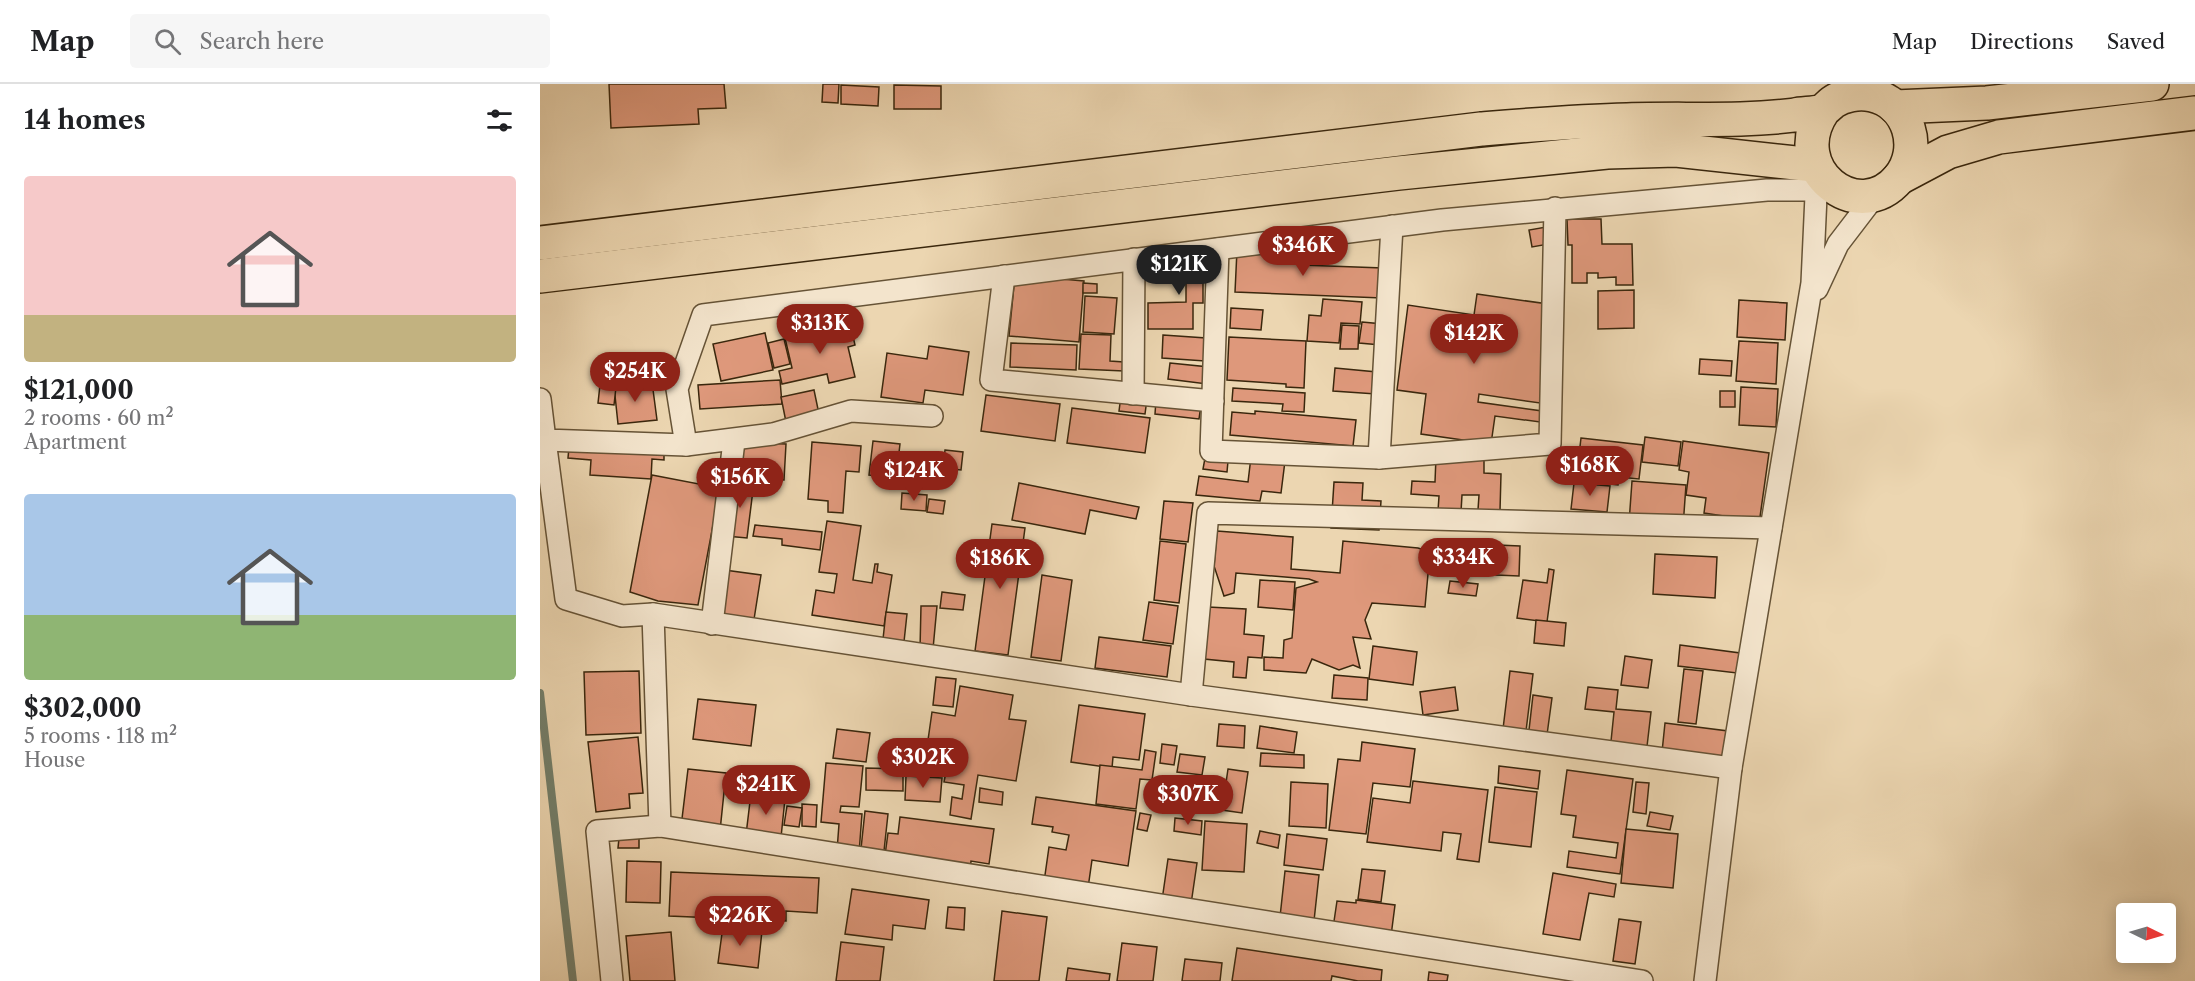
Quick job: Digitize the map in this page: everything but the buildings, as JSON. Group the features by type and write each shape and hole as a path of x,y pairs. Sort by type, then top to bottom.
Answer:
{"main road":[{"path":"540,243 1481,129 1627,120 1763,117 1836,97 1871,94 1895,106 1987,103 2152,84"},
{"path":"1822,178 1810,142 1812,131 1836,97"},
{"path":"1888,185 1911,154 1909,128 1895,106"},
{"path":"540,276 1376,175 1596,153 1676,150 1822,178 1864,195 1888,185 1948,152 1999,137 2195,113"}],"street":[{"path":"686,445 677,389 703,315 1392,226 1555,208 1767,190 1822,178 1806,320 1731,768 1705,981"},
{"path":"1806,320 1838,244 1888,185"},
{"path":"1218,249 1211,450 1379,458 1550,444 1555,208"},
{"path":"1379,458 1392,226"},
{"path":"1133,394 1134,260"},
{"path":"1004,276 992,380 1213,401"},
{"path":"540,399 566,599 622,616 653,614 1191,695 1731,768"},
{"path":"545,440 686,445 734,441 793,429 851,411 932,416"},
{"path":"712,624 734,441"},
{"path":"1191,695 1208,513 1771,528"},
{"path":"653,614 660,826"},
{"path":"612,981 597,831 660,826 1642,981"}],"waterway":[{"path":"540,693 573,981"}]}
